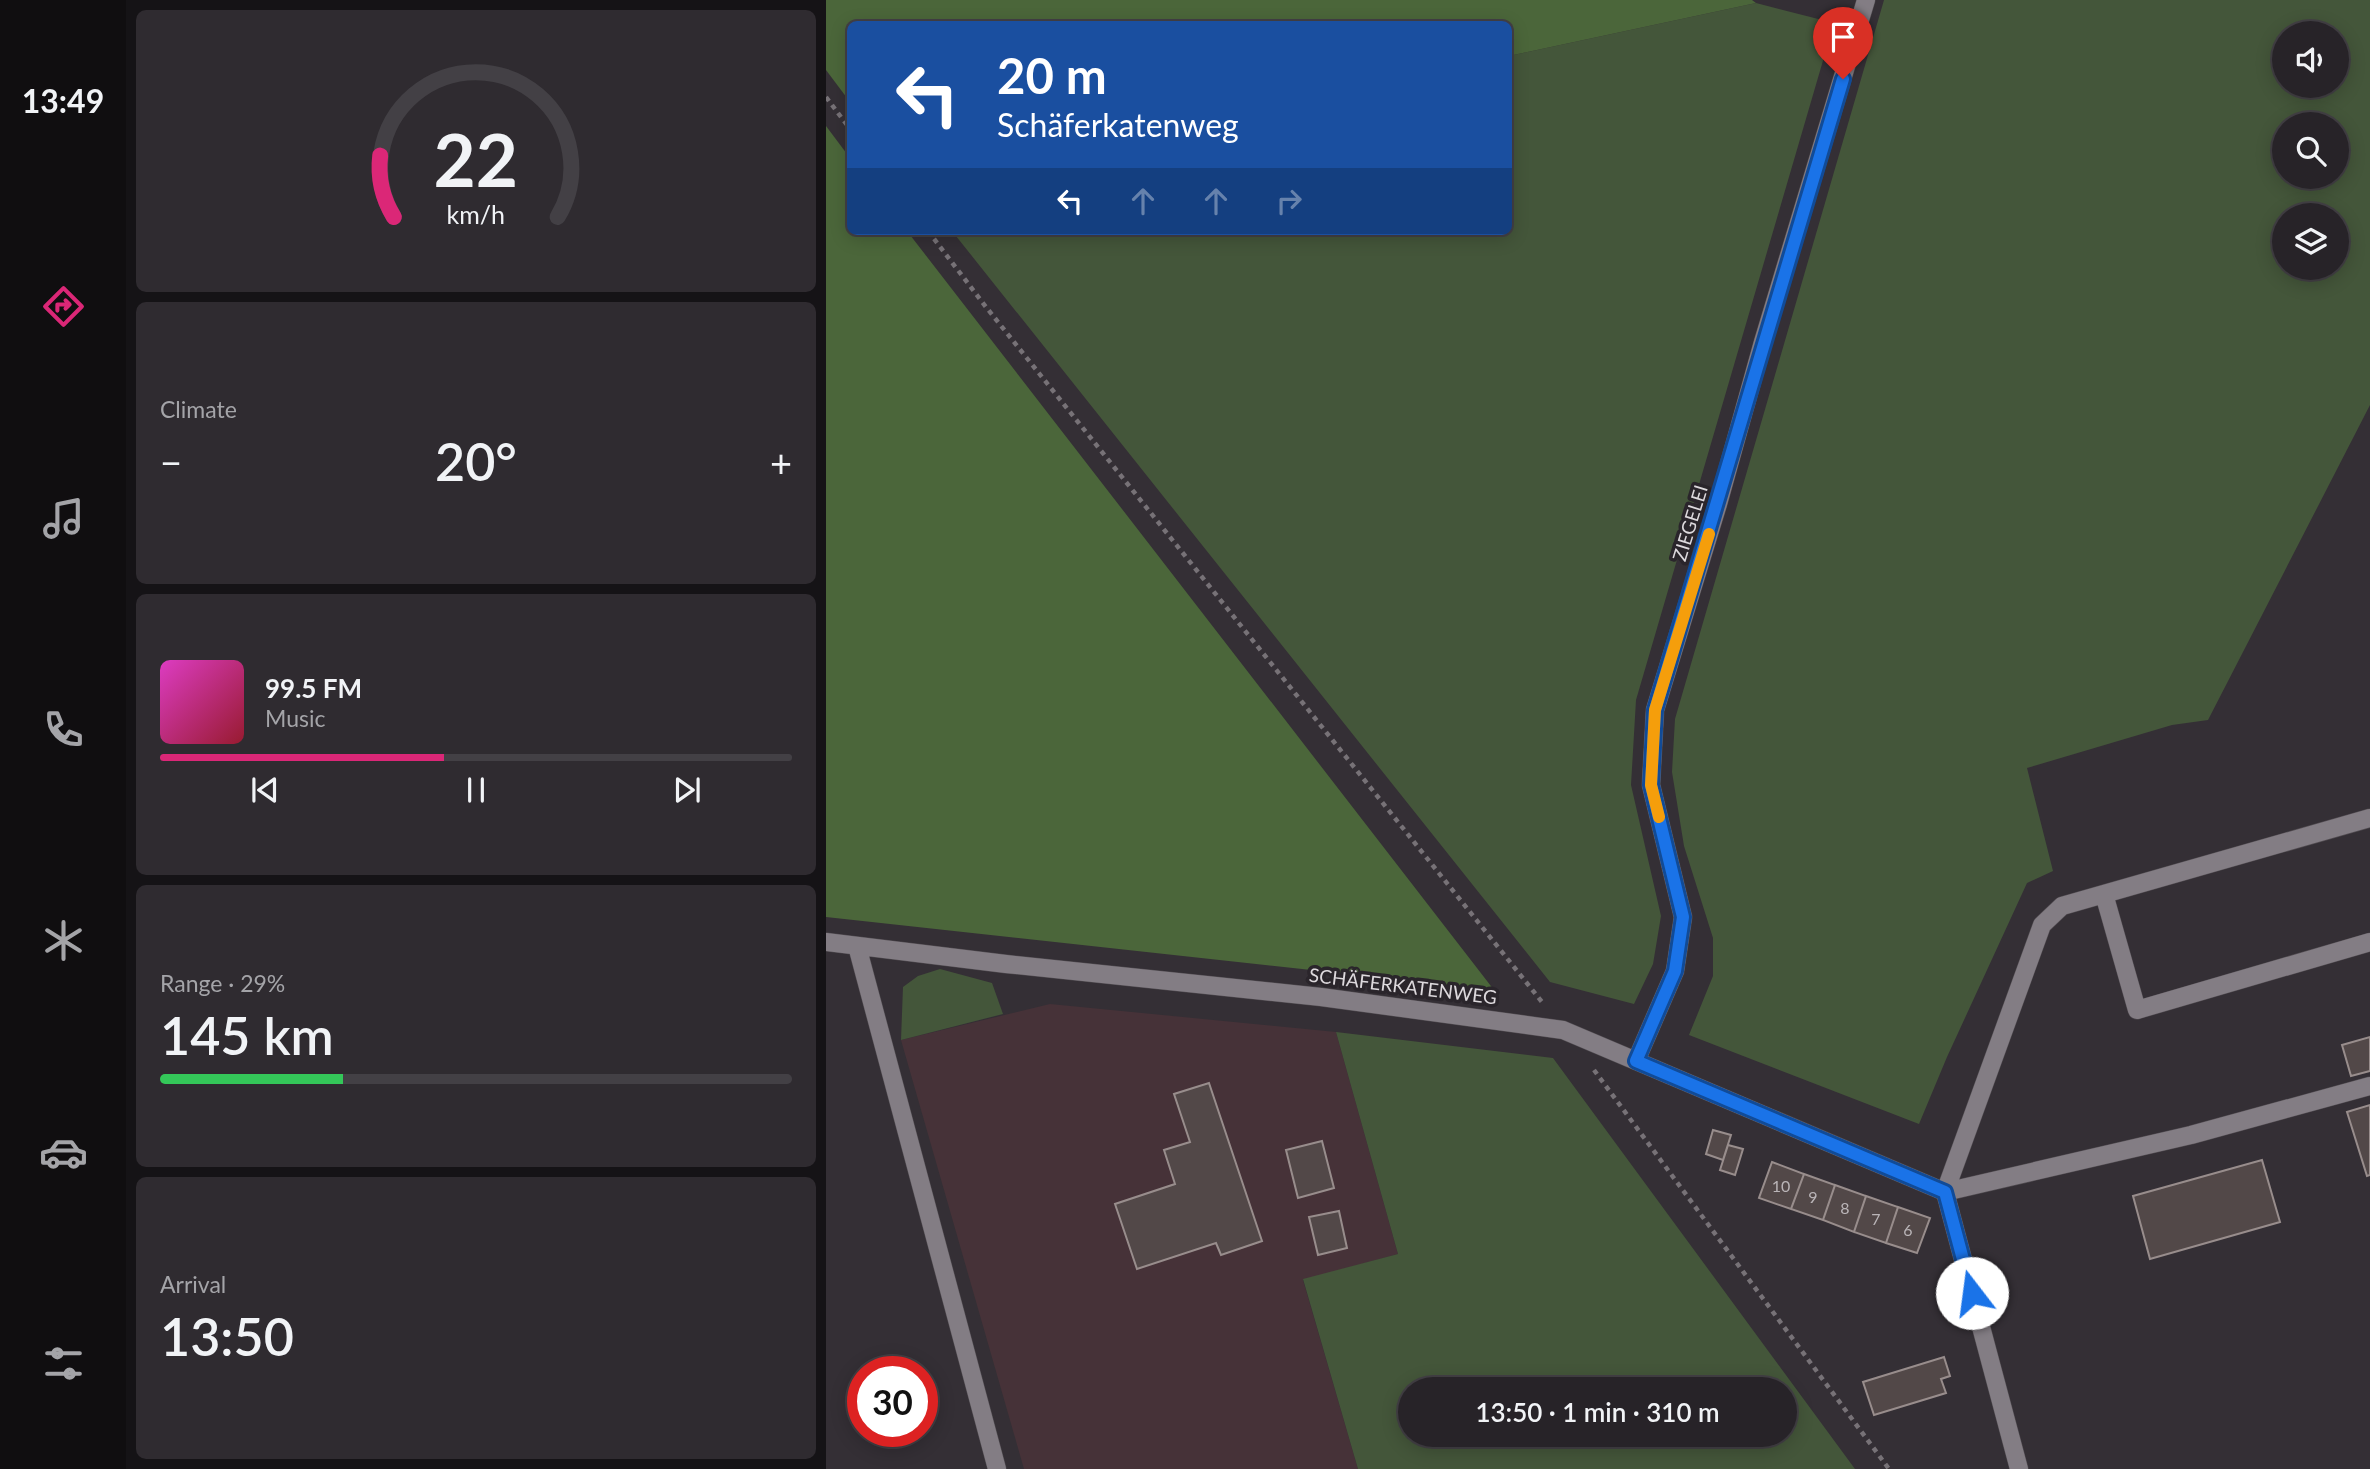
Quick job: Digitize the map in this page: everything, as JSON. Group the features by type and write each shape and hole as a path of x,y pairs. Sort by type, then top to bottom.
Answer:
{"street":[{"name":"ZIEGELEI","path":"1636,1061 1675,971 1683,917 1651,785 1655,710 1866,0"},
{"path":"2019,1469 1945,1192 2042,925 2062,906 2370,818"},
{"path":"2104,894 2137,1010 2370,942"},
{"name":"SCHÄFERKATENWEG","path":"826,942 1321,997 1563,1030 1945,1192"},
{"path":"857,946 997,1469"},
{"path":"1945,1192 2191,1135 2370,1086"}],"path":[{"path":"826,97 847,126"},
{"path":"931,235 1563,1030"},
{"path":"1588,1063 1889,1469"}],"shaded area":[{"path":"1050,1004 1336,1032 1398,1254 1303,1280 1358,1469 1024,1469 901,1040"}],"green space":[{"path":"826,0 1752,0 1756,3 1512,55 1512,21 847,21 847,98 826,70"},
{"path":"1884,0 2370,0 2370,405 2208,720 2172,725 2027,768 2053,871 2027,883 1919,1124 1689,1035 1713,976 1713,938 1684,846 1672,772 1675,719"},
{"path":"1756,3 1834,23 1636,700 1631,785 1661,916 1653,964 1634,1004 1550,982 955,235 1512,235 1512,55"},
{"path":"826,126 847,154 847,235 910,235 1494,990 826,917"},
{"path":"940,969 992,983 1003,1014 901,1040 903,987 918,976"},
{"path":"1336,1032 1553,1058 1787,1377 1398,1377 1398,1447 1797,1447 1797,1390 1855,1469 1358,1469 1303,1279 1398,1254"}],"building":[{"path":"2370,1037 2370,1071 2351,1076 2342,1045"},
{"path":"1209,1083 1262,1241 1221,1255 1216,1243 1137,1269 1115,1204 1175,1184 1164,1150 1190,1142 1174,1094"},
{"path":"2370,1105 2370,1175 2367,1176 2347,1112"},
{"path":"1713,1130 1731,1135 1723,1160 1706,1154"},
{"path":"1322,1141 1334,1188 1298,1198 1286,1150"},
{"path":"1728,1145 1743,1149 1735,1175 1720,1170"},
{"path":"2262,1160 2280,1222 2150,1259 2133,1196"},
{"path":"1772,1162 1804,1174 1791,1209 1759,1198"},
{"path":"1804,1174 1835,1185 1823,1220 1791,1209"},
{"path":"1835,1185 1866,1196 1854,1232 1823,1220"},
{"path":"1866,1196 1898,1207 1886,1243 1854,1232"},
{"path":"1898,1207 1930,1218 1917,1253 1886,1243"},
{"path":"1339,1211 1347,1248 1318,1255 1309,1217"},
{"path":"1944,1357 1950,1376 1941,1379 1946,1393 1874,1415 1863,1382"}],"slow traffic":[{"path":"1659,817 1651,785 1655,710 1709,534"}],"route":[{"path":"1843,79 1655,710 1651,785 1683,917 1675,971 1636,1061 1945,1192 1972,1293"}]}
